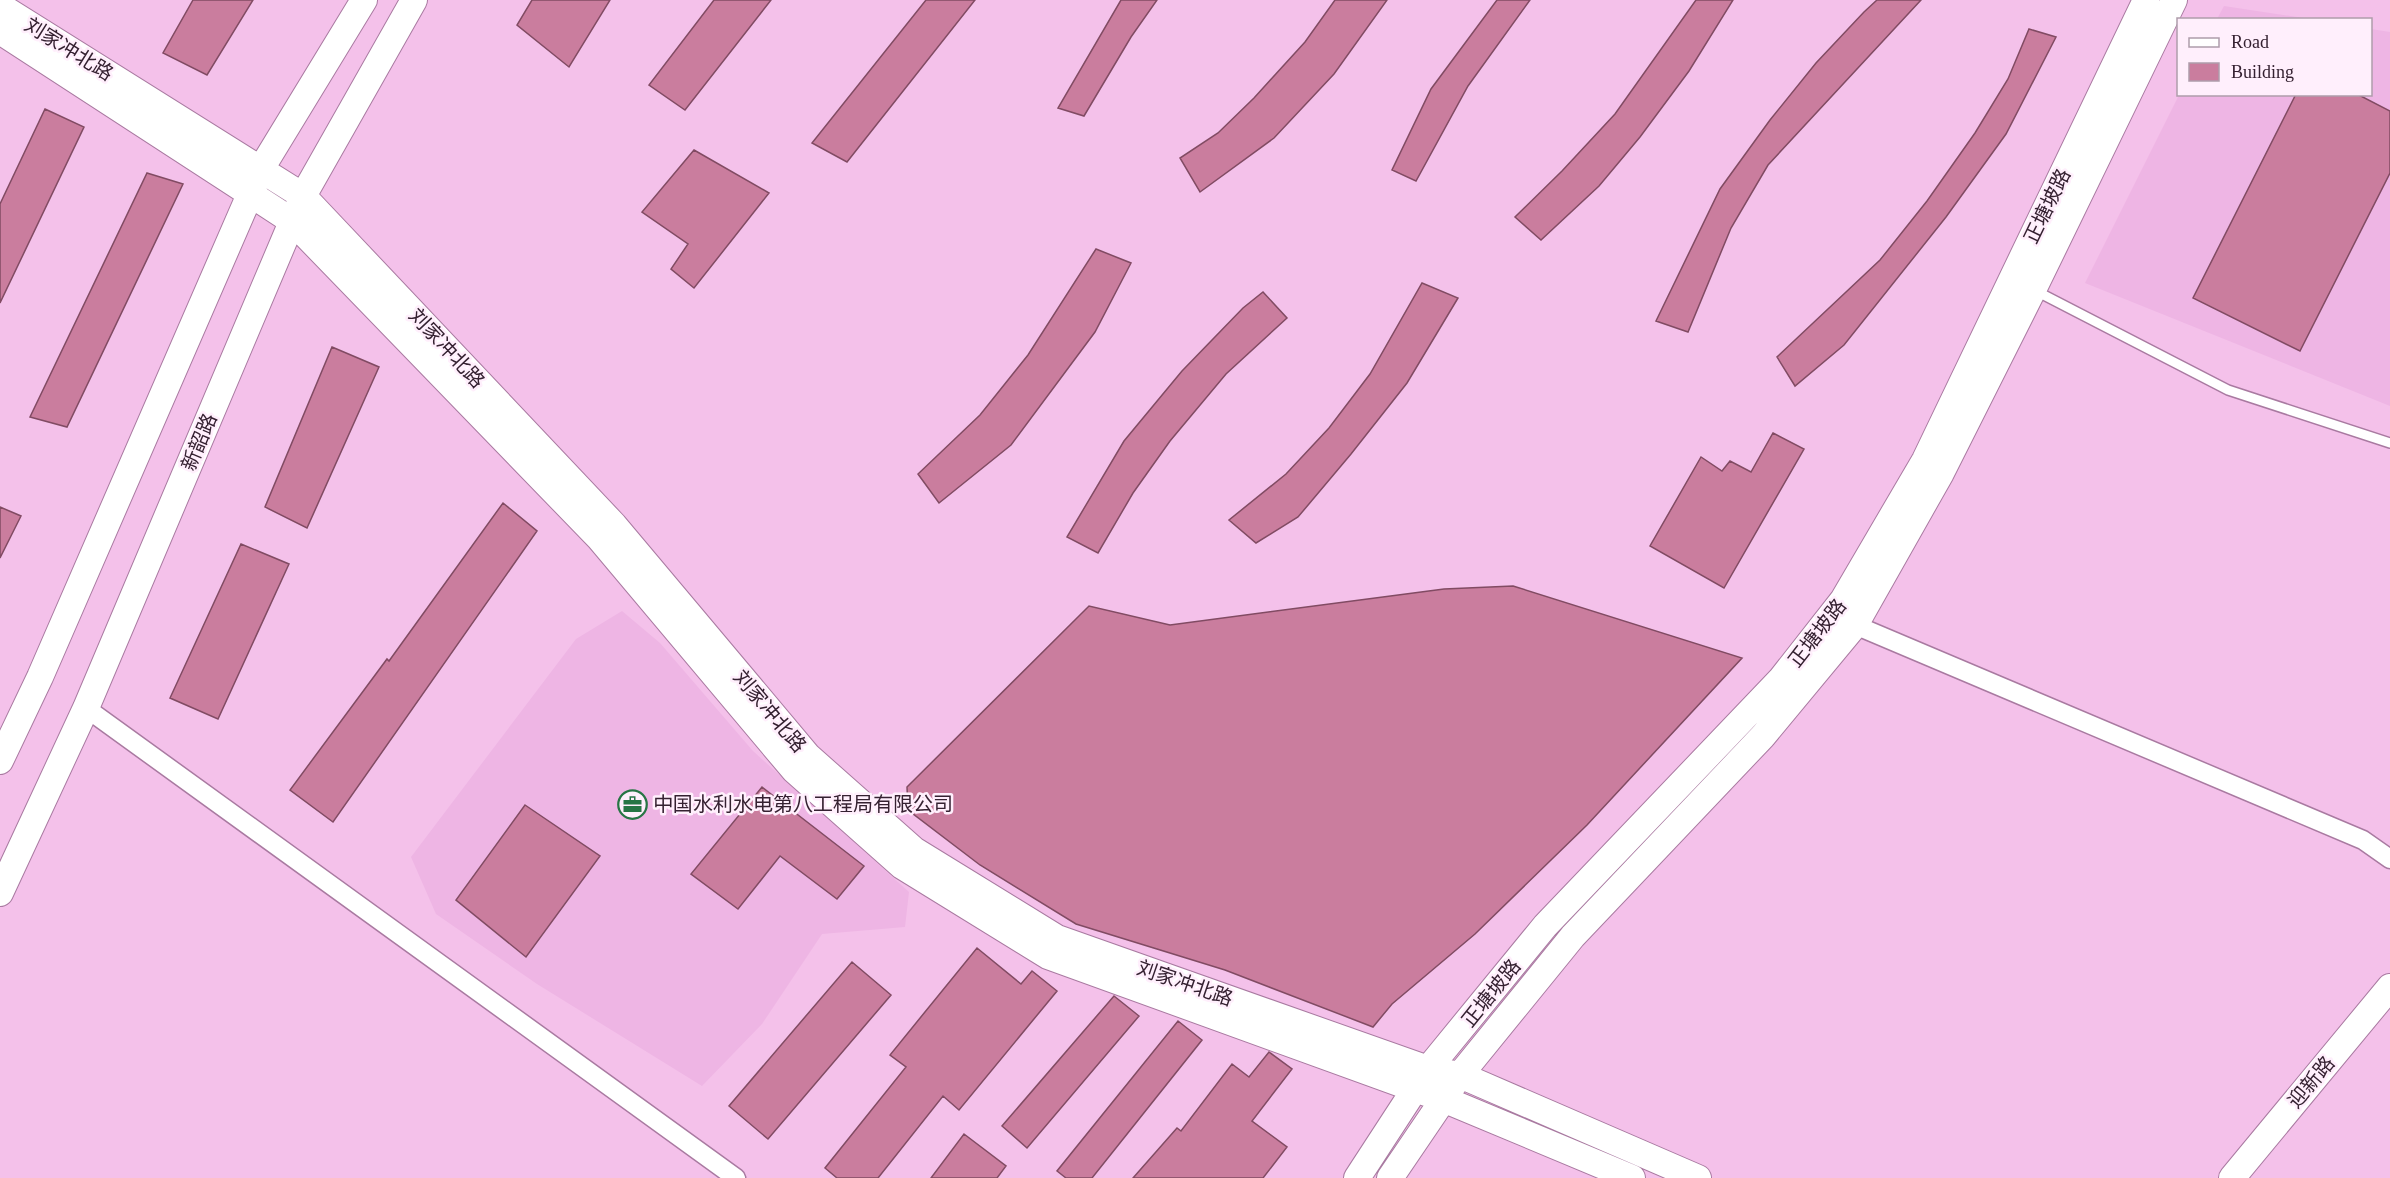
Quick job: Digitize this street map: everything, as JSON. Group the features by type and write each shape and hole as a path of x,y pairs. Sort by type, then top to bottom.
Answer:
{"main road":[{"path":"0,761 40,677 261,170 363,0"},
{"name":"新韶路","path":"0,892 86,708 303,196 414,0"},
{"name":"正塘坡路","path":"1357,1178 1421,1079 1545,926 1781,679 1843,600 1925,460 2146,0"},
{"name":"正塘坡路","path":"1390,1178 1460,1075 1573,936 1762,736 1856,625 1941,472 2033,290 2174,0"},
{"name":"刘家冲北路","path":"0,6 303,196 614,525 808,756 914,850 1057,938 1421,1079 1443,1099 1632,1178"},
{"name":"刘家冲北路","path":"0,31 292,221 599,538 794,770 902,866 1048,956 1421,1079 1460,1075 1698,1178"},
{"name":"迎新路","path":"2232,1178 2390,987"}],"street":[{"path":"1856,625 2362,840 2390,859"},
{"path":"86,708 736,1178"}],"lane":[{"path":"2033,290 2228,390 2390,443"}],"shaded area":[{"path":"2224,6 2303,18 2218,18"},
{"path":"2372,29 2390,32 2390,406 2085,283 2178,96 2372,96"},
{"name":"中国水利水电第八工程局有限公司","path":"622,611 660,643 753,751 909,892 905,927 822,934 762,1024 702,1086 537,984 436,914 411,857 576,639"}],"building":[{"path":"193,0 253,0 207,75 163,53"},
{"path":"532,0 610,0 569,67 517,25"},
{"path":"714,0 771,0 685,110 649,85"},
{"path":"926,0 975,0 847,162 812,143"},
{"path":"1121,0 1157,0 1131,37 1084,116 1058,108"},
{"path":"1335,0 1387,0 1334,74 1274,138 1200,192 1180,158 1218,133 1254,98 1305,42"},
{"path":"1497,0 1530,0 1468,86 1416,181 1392,170 1431,89"},
{"path":"1696,0 1733,0 1689,71 1640,137 1599,186 1541,240 1515,217 1615,114"},
{"path":"1877,0 1921,0 1768,165 1731,228 1688,332 1656,321 1720,189 1770,120 1816,63"},
{"path":"2029,29 2056,37 2006,134 1946,217 1844,345 1795,386 1777,357 1880,260 1927,201 1975,133 2008,79"},
{"path":"2295,96 2361,96 2390,111 2390,173 2300,351 2193,298"},
{"path":"45,109 84,127 0,303 0,204"},
{"path":"694,150 769,193 694,288 671,269 688,244 642,212"},
{"path":"147,173 183,184 67,427 30,417"},
{"path":"1096,249 1131,263 1095,332 1011,445 939,503 918,474 980,415 1028,355"},
{"path":"1422,283 1458,298 1407,383 1298,517 1256,543 1229,520 1286,474 1329,428 1370,374"},
{"path":"1263,292 1287,318 1226,374 1170,441 1133,493 1098,553 1067,537 1124,441 1182,371 1243,308"},
{"path":"332,347 379,367 307,528 265,507"},
{"path":"1773,433 1804,449 1724,588 1650,546 1701,457 1722,471 1730,461 1751,472"},
{"path":"503,503 537,531 333,822 290,790 387,659 389,661"},
{"path":"0,507 21,516 0,558"},
{"path":"241,544 289,564 218,719 170,698"},
{"path":"1513,586 1742,658 1587,825 1475,934 1392,1004 1373,1027 1225,970 1076,924 980,865 908,810 907,787 1089,606 1170,625 1444,589"},
{"path":"762,787 864,866 837,899 780,856 738,909 691,874"},
{"path":"525,805 600,856 526,957 456,900"},
{"path":"977,948 1021,984 1032,971 1057,991 959,1110 943,1096 878,1178 837,1178 825,1168 906,1067 890,1055"},
{"path":"852,962 891,995 768,1139 729,1106"},
{"path":"1114,996 1139,1016 1027,1148 1002,1126"},
{"path":"1178,1021 1202,1040 1092,1178 1066,1178 1057,1171"},
{"path":"1269,1052 1292,1069 1252,1121 1287,1147 1263,1178 1133,1178 1177,1128 1181,1131 1232,1064 1249,1077"},
{"path":"964,1134 1006,1166 997,1178 931,1178"}],"place":[{"name":"中国水利水电第八工程局有限公司","path":"632,804"}]}
